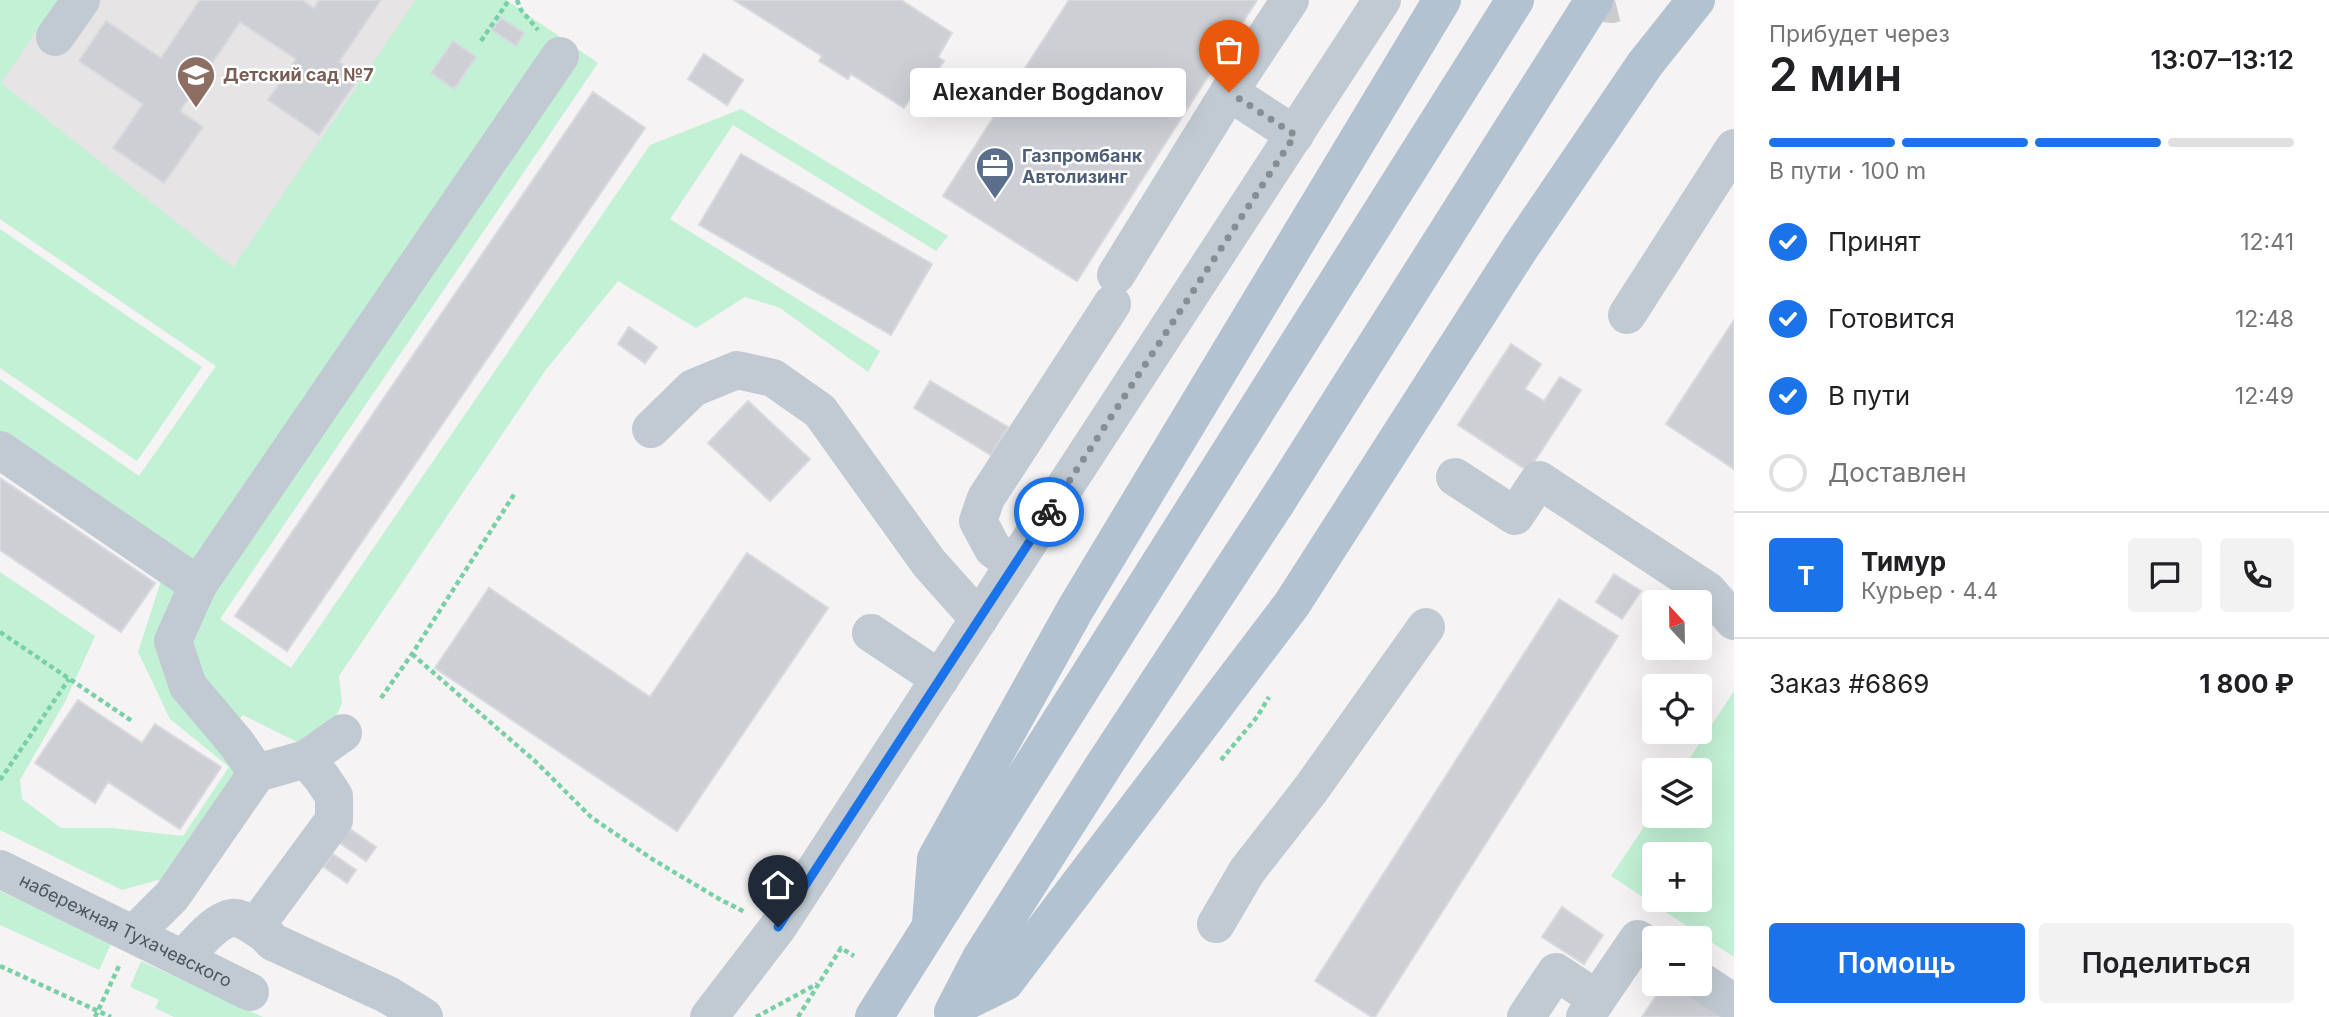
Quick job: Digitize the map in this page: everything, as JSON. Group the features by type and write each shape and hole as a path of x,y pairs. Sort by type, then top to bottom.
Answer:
{"main road":[{"path":"931,929 936,859 1076,608 1442,0"},
{"path":"874,1017 1515,0"},
{"path":"954,1011 988,946 1276,503 1594,0"},
{"path":"954,1011 1005,982 1292,604 1528,236 1645,64 1696,0"}],"street":[{"path":"55,37 81,0"},
{"path":"1014,565 993,549 978,521 986,498 1114,290 1229,92 1290,0"},
{"path":"709,1017 778,927 1382,0"},
{"path":"257,773 237,744 188,686 173,641 198,585 560,56"},
{"path":"1229,92 1295,135"},
{"path":"1627,315 1734,148"},
{"path":"651,429 693,388 737,370 773,377 820,411 929,563 979,618"},
{"path":"0,450 198,585"},
{"path":"1455,477 1515,516 1539,480 1708,591 1734,621"},
{"path":"1216,924 1247,871 1311,789 1426,627"},
{"path":"871,633 940,679"},
{"path":"134,934 172,896 257,773 306,759 343,733"},
{"path":"263,932 261,919 334,820 334,796 306,759"},
{"name":"набережная Тухачевского","path":"0,869 250,992"},
{"path":"183,959 217,924 226,919 237,918 263,932 273,942 388,995 424,1017"},
{"path":"1526,1017 1556,972 1591,1008 1637,939 1642,942"},
{"path":"1712,989 1734,1003"}],"path":[{"path":"481,41 509,0"},
{"path":"381,698 515,493"},
{"path":"0,632 132,721"},
{"path":"412,654 536,762 591,817 652,859 721,900 778,927"},
{"path":"0,780 69,679"},
{"path":"96,1014 134,934"},
{"path":"798,1017 841,948 855,956"},
{"path":"0,966 96,1014 111,1017"},
{"path":"756,1017 819,983"}],"shaded area":[{"name":"Детский сад №7","path":"0,0 467,0 216,366 0,219"}],"green space":[{"path":"0,0 58,0 1,83 233,267 416,0 506,0 598,63 220,619 291,668 650,145 741,109 948,236 936,251 733,125 670,219 880,351 868,372 780,308 745,297 696,328 618,281 545,371 339,676 342,703 331,728 297,742 243,715 231,728 248,769 179,874 122,890 0,830 0,572 95,636 66,700 20,780 22,799 61,828 112,828 183,836 229,767 170,719 138,652 170,553 0,434 0,379 139,476 216,366 0,219"},
{"path":"0,229 202,367 137,461 0,368"},
{"path":"1734,691 1734,957 1712,943 1712,926 1687,926 1666,912 1712,912 1712,842 1642,842 1642,896 1611,876 1643,828 1712,828 1712,758 1690,758 1699,744 1712,744 1712,724"},
{"path":"0,891 112,942 99,970 0,925"},
{"path":"141,961 263,1017 174,1017 155,1008 159,1000 130,987"}],"building":[{"path":"200,0 302,0 314,8 319,0 381,0 339,62 360,76 319,135 268,100 296,59 240,22 180,111 203,127 164,183 113,148 143,104 79,61 106,21 161,58"},
{"path":"734,0 901,0 952,33 938,57 944,61 926,88 920,84 904,108 851,74 848,79 819,61 822,56"},
{"path":"1069,0 1257,0 1077,281 943,196"},
{"path":"501,18 524,33 516,46 492,30"},
{"path":"453,41 476,57 454,89 431,73"},
{"path":"704,54 743,80 727,105 688,79"},
{"path":"593,92 645,128 287,651 235,616"},
{"path":"741,154 932,264 891,335 699,225"},
{"path":"1734,320 1734,469 1666,424"},
{"path":"629,327 657,347 645,363 618,344"},
{"path":"1511,344 1541,364 1525,389 1544,401 1560,377 1581,390 1528,471 1458,425"},
{"path":"930,381 1008,427 991,455 914,408"},
{"path":"748,401 810,459 770,501 708,443"},
{"path":"0,478 155,583 121,632 0,550"},
{"path":"747,553 828,608 677,831 435,668 489,588 650,697"},
{"path":"1614,574 1641,591 1622,619 1596,602"},
{"path":"1559,599 1618,636 1375,1017 1372,1017 1315,981"},
{"path":"78,700 142,743 155,724 221,767 180,829 108,782 95,803 35,763"},
{"path":"350,829 376,847 366,861 340,843"},
{"path":"333,854 356,870 347,883 324,867"},
{"path":"1562,907 1603,935 1584,964 1542,937"},
{"path":"1656,996 1696,996 1728,1017 1642,1017"}],"tunnel":[{"path":"1578,0 1611,4 1627,0"}],"way so far":[{"path":"1049,512 1295,135 1229,92"}],"place":[{"name":"Alexander Bogdanov","path":"1229,92"},
{"name":"Детский сад №7","path":"196,109"},
{"name":"Газпромбанк Автолизинг","path":"995,200"}],"route":[{"path":"778,927 1049,512"}]}
